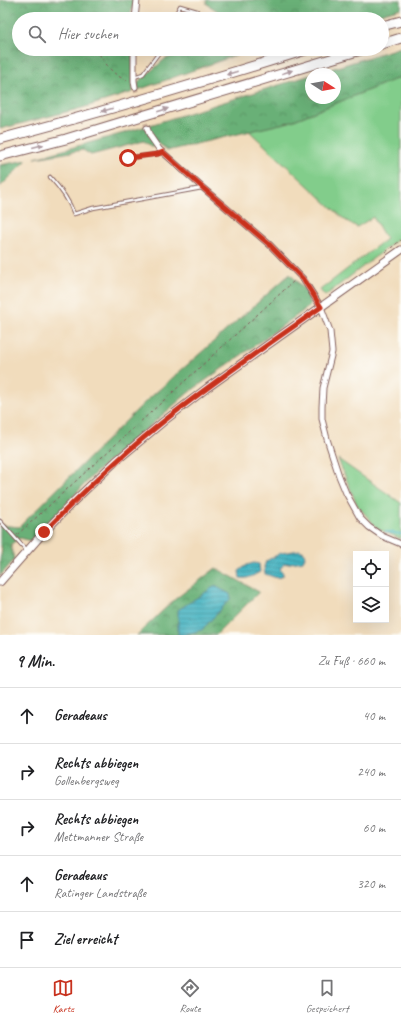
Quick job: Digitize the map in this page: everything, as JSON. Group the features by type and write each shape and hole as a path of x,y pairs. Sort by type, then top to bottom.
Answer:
{"highway":[{"path":"389,24 401,20"},
{"path":"389,42 401,38"},
{"path":"0,139 63,123 286,56"},
{"path":"0,156 66,139 341,56"}],"main road":[{"path":"0,582 74,501 116,461 164,421 207,388 401,250"}],"street":[{"path":"136,12 137,0"},
{"path":"134,56 135,87"},
{"path":"147,128 150,136 159,149 270,245 300,275 321,307 330,331 332,352 323,388 322,419 339,476 346,493 360,518 369,527 382,536 401,544"}],"lane":[{"path":"177,12 180,6 197,11"},
{"path":"134,79 143,74 156,56"},
{"path":"128,158 163,152"},
{"path":"50,177 60,188 71,205 74,214 93,208 203,188"},
{"path":"0,521 27,551"}],"path":[{"path":"101,56 117,76 123,79 134,79"},
{"path":"395,244 401,240"},
{"path":"14,538 300,275"}],"green space":[{"path":"0,0 134,0 131,12 12,12 12,56 132,56 133,92 82,108 0,129"},
{"path":"206,0 401,0 401,8 387,12 219,12 207,4"},
{"path":"401,47 401,77 341,101 341,68 334,68 372,56 389,56 389,51"},
{"path":"174,56 233,56 138,90 138,82 165,59"},
{"path":"305,77 305,104 334,104 289,122 166,151 159,142 152,147 144,141 91,155 83,150 35,158 124,133"},
{"path":"401,77 401,240 397,240 325,296 320,290 386,239 373,217 357,227 345,220 249,131 289,122 334,104 341,104 341,101"},
{"path":"27,160 2,185 0,186 0,165"},
{"path":"290,274 307,292 310,306 188,393 94,474 32,541 20,538 11,544 14,560 0,576 0,560 2,550 0,542 0,525 19,527 144,403"},
{"path":"338,459 401,503 401,539 378,529 357,505"},
{"path":"216,568 259,592 216,635 137,635 174,600"}],"water":[{"path":"300,550 304,552 305,557 303,561 284,564 280,569 283,576 277,578 265,574 264,567 266,561 281,553"},
{"path":"254,563 259,564 260,572 248,578 240,578 239,571 247,565"},
{"path":"215,586 230,594 231,598 202,630 178,635 178,610"}],"waterway":[{"path":"386,532 401,534"}],"tunnel":[{"path":"135,87 147,128"}],"route":[{"path":"44,532 116,461 164,421 207,388 321,307 303,279 270,245 163,152 128,158"}]}
